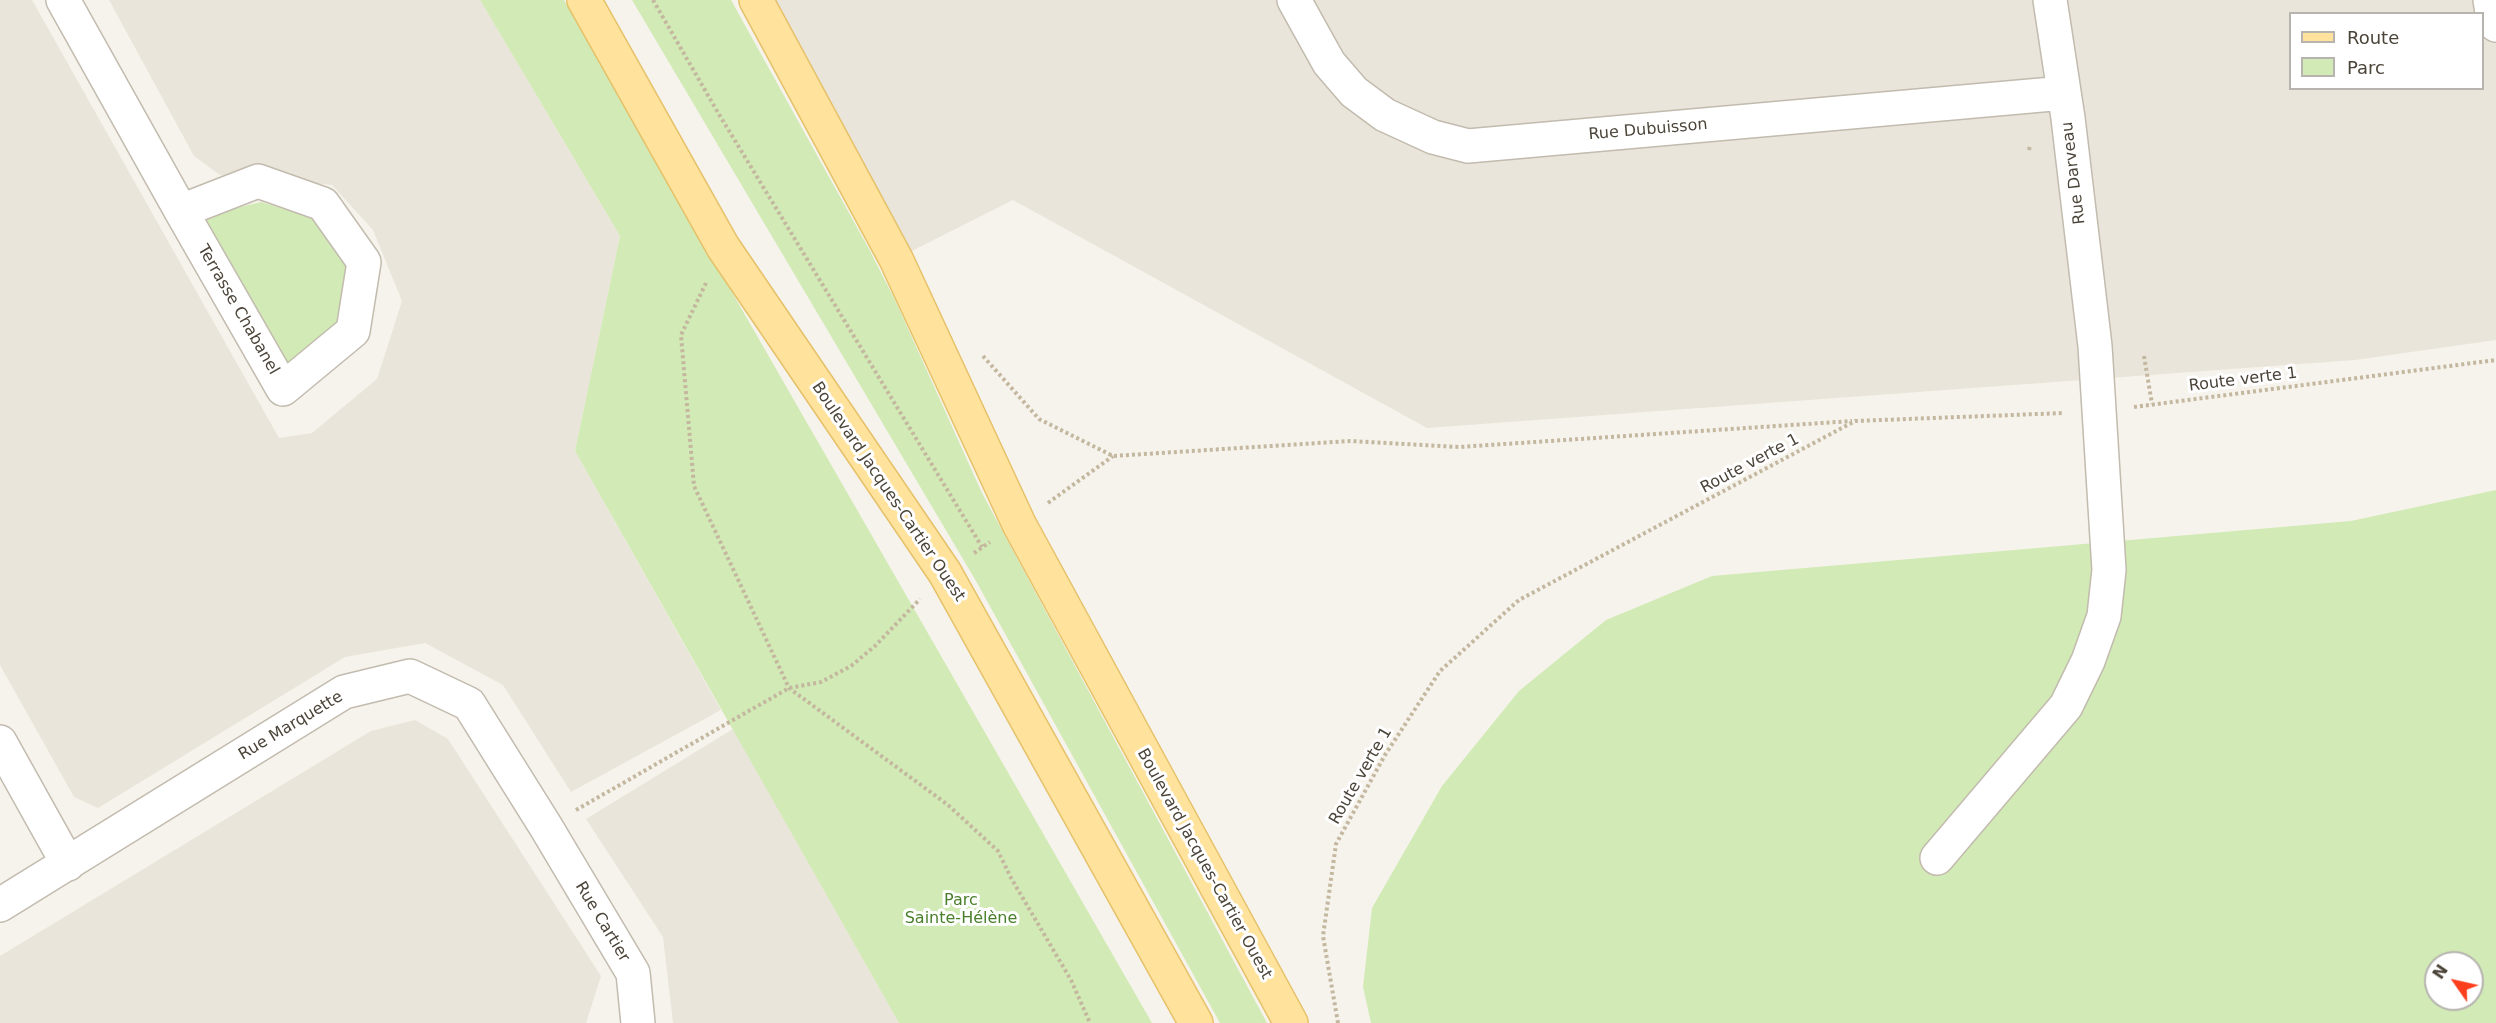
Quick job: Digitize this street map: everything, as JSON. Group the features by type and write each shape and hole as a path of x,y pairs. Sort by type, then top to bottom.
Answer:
{"main road":[{"name":"Boulevard Jacques-Cartier Ouest","path":"584,0 723,247 945,573 1196,1023"},
{"name":"Boulevard Jacques-Cartier Ouest","path":"756,0 896,259 1019,525 1291,1023"}],"street":[{"name":"Terrasse Chabanel","path":"63,0 180,211 283,389 353,331 364,262 323,204 258,181 180,211"},
{"name":"Rue Dubuisson","path":"1294,0 1329,63 1354,92 1385,116 1433,137 1468,146 2064,93"},
{"name":"Rue Darveau","path":"1937,858 2066,706 2088,661 2104,616 2109,570 2101,411 2064,93 2050,0"},
{"path":"2490,0 2496,25"},
{"name":"Rue Marquette","path":"0,905 344,692 410,676 469,704 546,827"},
{"path":"0,742 69,864"},
{"name":"Rue Cartier","path":"546,827 633,973 638,1023"}],"path":[{"path":"652,0 982,547"},
{"path":"723,247 681,335 694,486 789,688 939,798 998,851 1011,878 1071,980 1090,1023"},
{"path":"976,348 1039,419 1113,456 1350,441 1460,447 1855,421"},
{"path":"2144,356 2152,404"},
{"name":"Route verte 1","path":"1338,1023 1323,936 1336,844 1385,755 1440,671 1519,600 1855,421 2101,411 2496,360"},
{"path":"546,827 789,688"}],"shaded area":[{"path":"0,0 32,0 279,438 312,433 377,379 402,301 373,230 332,185 220,175 194,156 109,0 480,0 620,236 575,451 721,710 571,792 503,685 425,643 345,657 98,808 74,797 0,665"},
{"path":"756,0 2496,0 2496,340 2355,360 1427,428 1013,200 896,259"},
{"path":"415,720 448,739 601,976 586,1023 0,1023 0,956 371,731"},
{"path":"733,729 899,1023 673,1023 663,937 586,819"}],"green space":[{"name":"Parc Sainte-Hélène","path":"480,0 564,0 1152,1023 899,1023 575,451 620,236"},
{"path":"632,0 731,0 869,249 895,300 982,493 1267,1023 1220,1023 976,581"},
{"path":"261,202 313,218 346,267 338,323 288,364 204,216"},
{"path":"2496,490 2496,1023 1371,1023 1363,987 1372,908 1442,786 1519,691 1606,620 1712,576 2351,521"}]}
